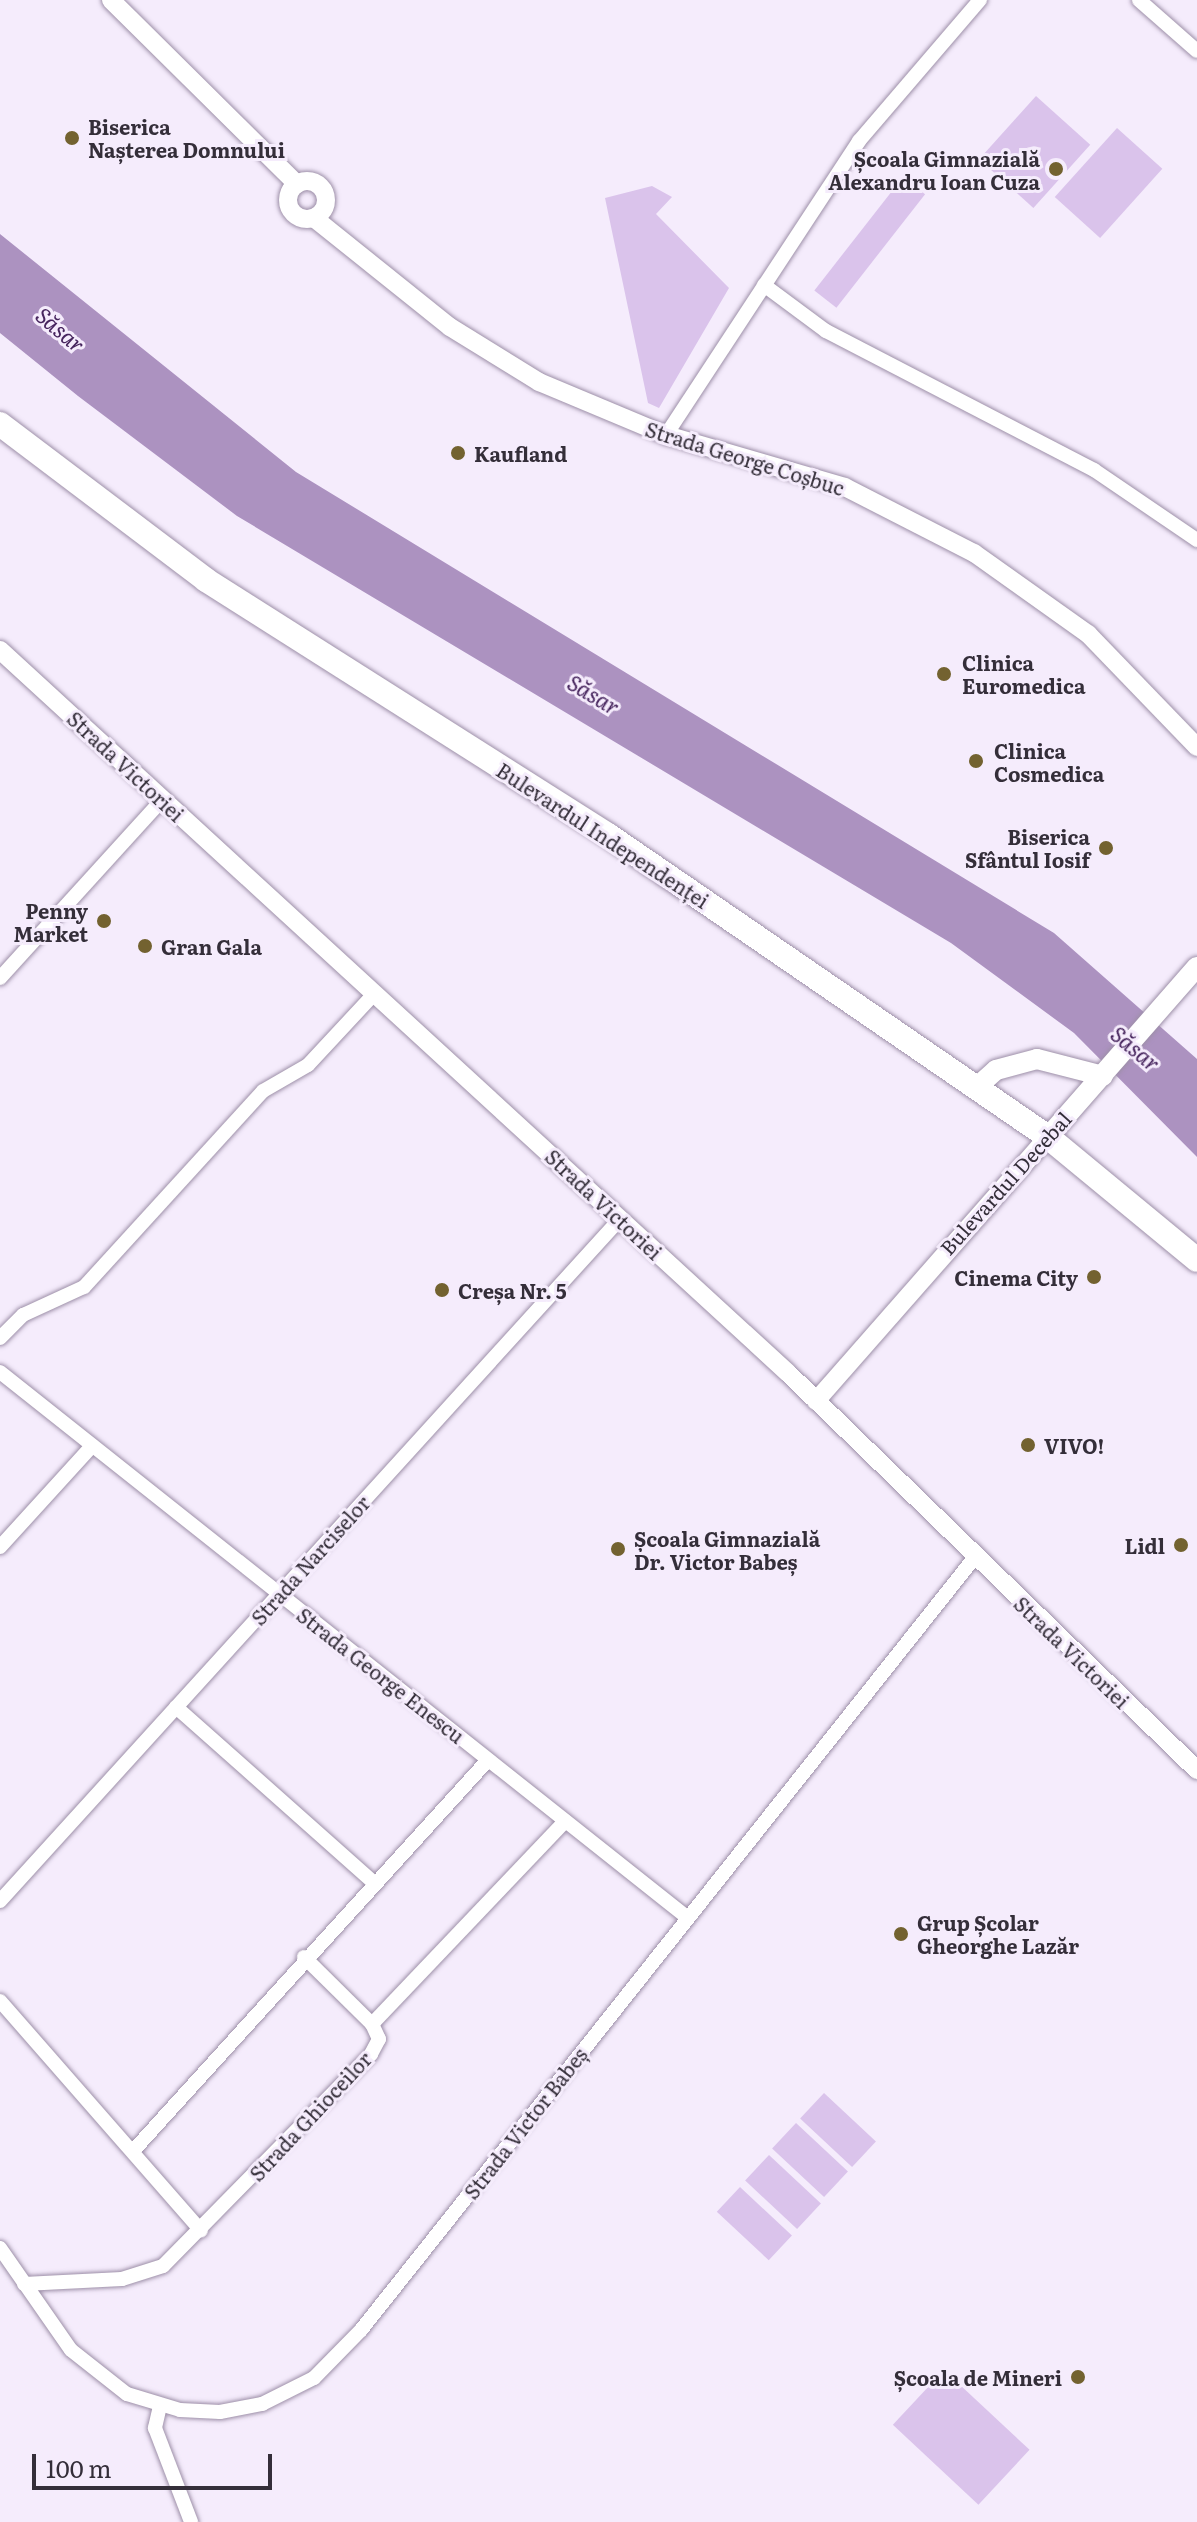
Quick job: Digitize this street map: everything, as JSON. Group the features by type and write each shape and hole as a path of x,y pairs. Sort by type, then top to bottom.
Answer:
{"main road":[{"name":"Bulevardul Independenței","path":"0,424 195,572 608,835 1048,1137 1197,1260"},
{"name":"Bulevardul Decebal","path":"1048,1137 1197,967"},
{"path":"976,1088 996,1070 1037,1059 1103,1076"}],"street":[{"name":"Strada George Coșbuc","path":"111,0 259,150 293,189 294,213 319,214 353,248 508,365 666,435 845,487 933,529 1079,627 1197,747"},
{"path":"666,435 859,141 980,0"},
{"path":"1139,0 1197,51"},
{"name":"Strada George Coșbuc","path":"293,189 319,185 319,214"},
{"path":"764,285 826,331 1094,470 1197,540"},
{"name":"Strada Victoriei","path":"0,650 816,1401 1197,1770"},
{"path":"0,977 163,799"},
{"path":"0,1338 23,1315 84,1287 263,1091 308,1065 374,994"},
{"name":"Bulevardul Decebal","path":"816,1401 1048,1137"},
{"name":"Strada Narciselor","path":"0,1901 620,1219"},
{"name":"Strada George Enescu","path":"0,1372 688,1918"},
{"path":"0,1547 92,1446"},
{"name":"Strada Victor Babeș","path":"0,2248 88,2368 160,2406 220,2412 262,2404 298,2388 336,2358 975,1557"},
{"path":"176,1707 374,1883"},
{"path":"133,2151 304,1957 488,1760"},
{"name":"Strada Ghioceilor","path":"24,2284 141,2275 201,2231 371,2054 379,2039 372,2024 565,1821"},
{"path":"304,1957 372,2024"},
{"path":"0,2001 201,2231"},
{"path":"160,2406 155,2428 191,2522"}],"shaded area":[{"path":"1036,96 1090,145 1033,208 979,159"},
{"path":"1117,128 1162,169 1100,238 1055,197"},
{"path":"903,177 925,194 836,308 814,290"},
{"path":"652,186 672,197 656,214 729,288 659,408 648,403 605,198"},
{"path":"824,2093 876,2141 852,2167 800,2119"},
{"path":"796,2123 848,2171 824,2197 772,2149"},
{"path":"769,2155 821,2203 797,2229 745,2181"},
{"path":"740,2187 792,2235 769,2260 717,2212"},
{"path":"944,2370 1030,2450 978,2505 893,2425"}],"water":[{"name":"Săsar","path":"0,234 296,472 1054,933 1197,1059 1197,1157 1074,1033 951,943 237,516 78,396 0,333"}],"place":[{"name":"Biserica Nașterea Domnului","path":"72,138"},
{"name":"Școala Gimnazială Alexandru Ioan Cuza","path":"1056,169"},
{"name":"Kaufland","path":"458,453"},
{"name":"Clinica Euromedica","path":"944,674"},
{"name":"Clinica Cosmedica","path":"976,761"},
{"name":"Biserica Sfântul Iosif","path":"1106,848"},
{"name":"Penny Market","path":"104,921"},
{"name":"Gran Gala","path":"145,946"},
{"name":"Cinema City","path":"1094,1277"},
{"name":"Creșa Nr. 5","path":"442,1290"},
{"name":"VIVO!","path":"1028,1445"},
{"name":"Lidl","path":"1181,1545"},
{"name":"Școala Gimnazială Dr. Victor Babeș","path":"618,1549"},
{"name":"Grup Școlar Gheorghe Lazăr","path":"901,1934"},
{"name":"Școala de Mineri","path":"1078,2377"}]}
